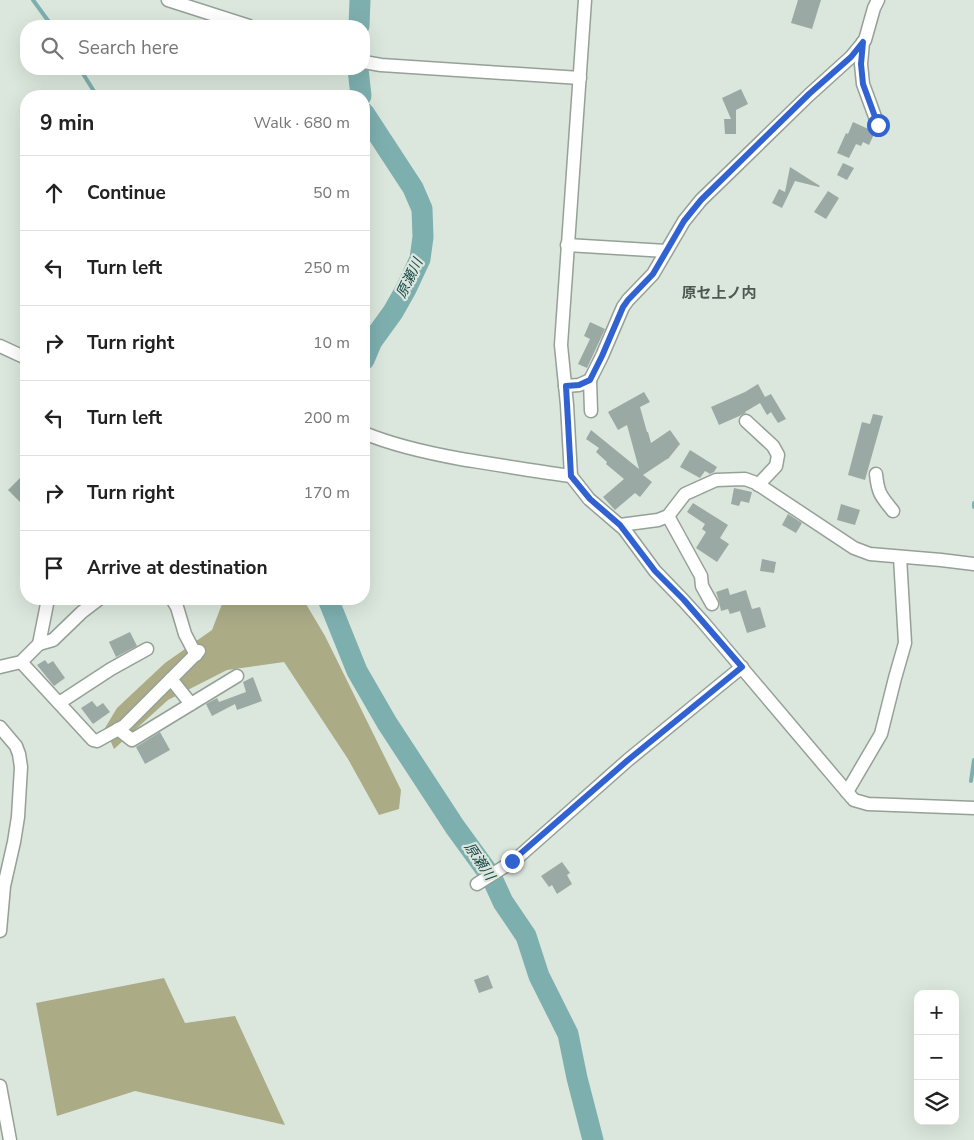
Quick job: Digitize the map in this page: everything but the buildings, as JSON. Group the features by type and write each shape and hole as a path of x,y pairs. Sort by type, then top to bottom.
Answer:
{"street":[{"path":"168,0 230,20"},
{"path":"585,0 561,345 566,386 571,476 590,499 620,525 655,571 684,600 854,800 868,804 974,808"},
{"path":"878,0 863,42 861,64 863,84 878,125"},
{"path":"591,411 590,380 623,307 653,274 684,221 701,200 809,94 851,57 863,42"},
{"path":"370,63 580,78"},
{"path":"567,245 666,252"},
{"path":"0,346 20,355"},
{"path":"566,386 579,385 590,380"},
{"path":"746,421 773,446 778,455 776,466 758,485"},
{"path":"370,436 425,452 500,466 571,476"},
{"path":"876,474 880,494 893,511"},
{"path":"620,525 658,520 668,516 684,494 716,480 745,479 758,485 854,548 870,554 974,564"},
{"path":"668,516 701,576 702,586 712,604"},
{"path":"847,792 881,734 906,643 900,557"},
{"path":"684,600 702,586"},
{"path":"39,644 47,605"},
{"path":"91,605 53,640 39,644 8,662 59,703 93,740 97,741 124,726 198,653 185,634 176,605"},
{"path":"59,703 111,669 147,649"},
{"path":"477,884 512,861 628,760 742,667"},
{"path":"118,729 132,740 237,676"},
{"path":"171,679 191,704"},
{"path":"0,727 16,746 21,767 18,817 4,886 0,931"},
{"path":"0,1086 10,1140"}],"green space":[{"path":"222,605 307,605 325,636 401,790 399,809 379,815 348,759 284,662 227,670 168,700 114,749 105,728 117,708 165,663 212,630"},
{"path":"164,978 185,1023 235,1016 285,1125 135,1091 57,1116 36,1003"}],"waterway":[{"path":"33,0 48,20"},
{"name":"原瀬川","path":"359,20 360,0"},
{"path":"84,75 93,90"},
{"name":"原瀬川","path":"359,75 360,90"},
{"name":"原瀬川","path":"370,122 413,188 422,209 423,237 420,259 406,289 370,346"},
{"name":"原瀬川","path":"330,605 357,671 387,723 455,827 492,878 503,902 526,936 539,976 568,1034 593,1140"},
{"path":"971,781 974,760"}],"district":[{"name":"原セ上ノ内","path":"719,293"}],"route":[{"path":"512,861 628,760 742,667 684,600 655,571 620,525 590,499 571,476 566,386 579,385 590,380 623,307 653,274 684,221 701,200 809,94 851,57 863,42 861,64 863,84 878,125"}]}
